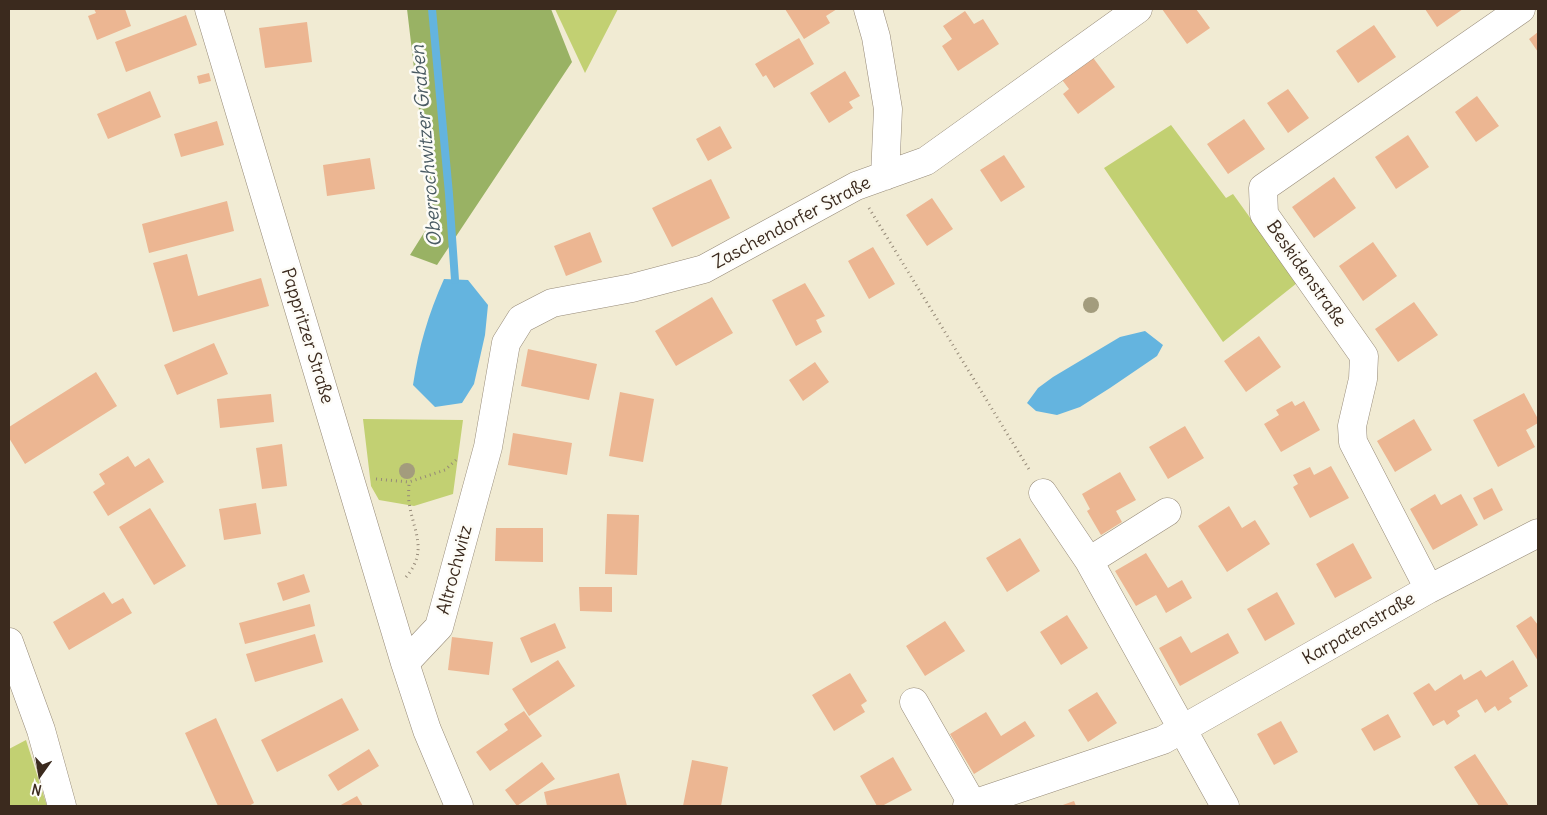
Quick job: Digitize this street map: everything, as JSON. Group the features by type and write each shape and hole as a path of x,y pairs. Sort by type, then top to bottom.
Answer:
{"street":[{"name":"Pappritzer Straße","path":"209,9 405,663"},
{"path":"868,9 876,37 888,109 885,176"},
{"name":"Zaschendorfer Straße","path":"521,319 552,303 632,288 704,269 856,186 926,161 1138,9"},
{"name":"Beskidenstraße","path":"1429,589 1353,442 1352,426 1363,380 1364,356 1264,214 1263,188 1521,9"},
{"name":"Altrochwitz","path":"405,663 439,627 488,447 506,343 521,319"},
{"path":"1043,493 1090,561 1182,730 1226,806"},
{"path":"1090,561 1167,512"},
{"name":"Karpatenstraße","path":"914,702 970,805 1163,740 1429,589 1538,533"},
{"path":"9,642 41,730 62,806"},
{"path":"405,663 427,730 459,806"}],"path":[{"path":"856,186 1043,493"},
{"path":"349,478 409,482 445,470 467,450 488,447"},
{"path":"382,589 405,578 413,568 419,551 418,537 408,501 409,482"}],"green space":[{"path":"407,9 551,9 572,62 437,265 410,255 432,220"},
{"path":"555,9 618,9 585,73"},
{"path":"1171,125 1226,198 1233,194 1297,283 1223,342 1104,168"},
{"path":"363,419 463,420 453,494 414,506 379,500 371,486"},
{"path":"26,740 47,806 9,806 9,749"}],"water":[{"path":"444,279 468,280 488,305 485,335 474,384 462,403 435,407 413,385 425,331"},
{"path":"1145,331 1163,345 1157,356 1080,407 1057,415 1036,411 1027,403 1038,388 1053,377 1120,337"}],"building":[{"path":"94,9 125,9 131,26 97,40 88,16 96,13"},
{"path":"785,9 837,9 826,16 830,23 804,39"},
{"path":"1162,9 1196,9 1210,28 1187,44"},
{"path":"1425,9 1463,9 1437,27"},
{"path":"965,11 974,24 983,19 999,44 958,71 942,46 952,39 943,26"},
{"path":"186,15 197,45 126,72 115,42"},
{"path":"307,22 312,62 265,68 259,28"},
{"path":"1374,25 1396,57 1358,83 1336,51"},
{"path":"1538,32 1538,52 1529,39"},
{"path":"799,38 814,64 774,88 766,75 763,77 755,64"},
{"path":"1091,55 1115,87 1078,114 1063,94 1069,89 1060,77"},
{"path":"845,71 860,96 849,102 853,108 829,123 810,93"},
{"path":"209,73 211,81 199,84 197,76"},
{"path":"1288,89 1309,118 1288,133 1267,103"},
{"path":"150,91 161,117 108,139 97,114"},
{"path":"1477,96 1499,126 1476,142 1455,112"},
{"path":"1244,119 1265,149 1228,174 1207,144"},
{"path":"217,121 224,145 181,157 174,134"},
{"path":"720,126 732,148 708,161 696,139"},
{"path":"1408,135 1429,167 1396,189 1375,157"},
{"path":"1004,155 1025,187 1001,202 980,170"},
{"path":"370,158 375,189 327,196 323,165"},
{"path":"1334,177 1356,208 1314,238 1292,207"},
{"path":"711,179 730,218 672,247 652,208"},
{"path":"932,198 953,229 927,246 906,215"},
{"path":"227,201 234,231 149,253 142,224"},
{"path":"590,232 602,262 566,276 554,246"},
{"path":"1373,242 1397,276 1363,301 1339,266"},
{"path":"873,247 895,284 869,299 848,261"},
{"path":"187,254 198,296 261,278 269,306 173,332 153,263"},
{"path":"805,283 825,316 816,320 822,332 796,346 772,300"},
{"path":"712,297 733,333 676,366 655,331"},
{"path":"1414,302 1438,335 1398,362 1375,329"},
{"path":"1259,336 1281,367 1246,392 1224,361"},
{"path":"214,343 228,374 177,395 164,365"},
{"path":"528,349 597,364 589,400 521,386"},
{"path":"815,362 829,382 803,401 789,380"},
{"path":"96,372 117,406 25,464 9,438 9,427"},
{"path":"620,392 654,399 643,462 609,456"},
{"path":"1524,393 1538,419 1538,423 1526,430 1535,447 1498,467 1473,420"},
{"path":"271,394 274,422 220,428 217,399"},
{"path":"1292,401 1295,406 1304,401 1320,430 1281,452 1264,424 1279,415 1276,410"},
{"path":"1414,419 1432,450 1395,472 1377,441"},
{"path":"1185,426 1204,458 1168,479 1149,447"},
{"path":"513,433 572,443 567,475 508,465"},
{"path":"282,444 287,486 262,489 256,448"},
{"path":"128,456 135,467 149,458 164,482 108,516 93,492 105,484 99,474"},
{"path":"1331,466 1349,498 1310,518 1293,487 1298,484 1293,475 1310,467 1314,475"},
{"path":"1120,472 1136,500 1116,511 1122,522 1101,535 1087,511 1090,509 1082,494"},
{"path":"1492,488 1503,510 1484,520 1473,498"},
{"path":"1435,494 1441,505 1461,494 1478,525 1433,550 1410,509"},
{"path":"256,503 261,534 224,540 219,509"},
{"path":"1229,506 1242,528 1255,520 1270,544 1227,572 1198,526"},
{"path":"150,508 186,566 154,585 119,527"},
{"path":"607,514 639,515 637,575 605,574"},
{"path":"496,528 543,528 543,562 495,561"},
{"path":"1020,538 1040,571 1007,592 986,558"},
{"path":"1353,543 1372,578 1335,598 1316,564"},
{"path":"1146,553 1168,588 1182,580 1192,598 1166,613 1156,595 1136,606 1115,571"},
{"path":"304,574 310,592 283,601 277,583"},
{"path":"579,587 612,587 612,612 580,611"},
{"path":"104,592 112,604 123,598 132,613 69,650 53,622"},
{"path":"1277,592 1295,624 1265,641 1247,609"},
{"path":"310,604 315,626 245,644 239,623"},
{"path":"1067,615 1088,648 1061,665 1040,632"},
{"path":"1531,616 1538,625 1538,661 1516,626"},
{"path":"945,621 965,651 925,676 906,646"},
{"path":"555,623 566,648 531,663 520,638"},
{"path":"1228,633 1239,653 1180,686 1159,648 1181,636 1191,653"},
{"path":"315,634 323,662 255,682 246,654"},
{"path":"452,637 493,642 489,675 448,670"},
{"path":"558,660 575,686 529,716 512,689"},
{"path":"1513,660 1528,686 1509,698 1512,702 1498,711 1495,706 1485,713 1477,699 1457,711 1460,716 1447,725 1444,720 1433,726 1413,693 1429,683 1435,691 1461,674 1464,680 1481,670 1486,677"},
{"path":"850,673 867,701 861,705 865,712 834,731 812,695"},
{"path":"1097,692 1117,723 1088,742 1068,710"},
{"path":"342,698 359,730 277,772 261,740"},
{"path":"524,711 542,736 490,771 476,752 508,730 504,724"},
{"path":"986,712 1001,736 1025,721 1035,736 974,774 950,734"},
{"path":"1388,714 1401,737 1374,751 1361,729"},
{"path":"216,718 254,803 249,806 218,806 185,733"},
{"path":"1281,721 1298,752 1274,765 1257,734"},
{"path":"369,749 379,766 338,791 328,775"},
{"path":"1475,754 1509,806 1479,806 1454,767"},
{"path":"893,757 912,790 882,806 877,806 860,776"},
{"path":"692,760 728,767 721,806 683,806"},
{"path":"542,762 555,779 517,806 505,790"},
{"path":"619,773 627,806 547,806 544,792"},
{"path":"357,796 363,806 339,806"},
{"path":"1074,801 1076,806 1060,806"}],"waterway":[{"name":"Oberrochwitzer Graben","path":"432,9 455,280"}]}
